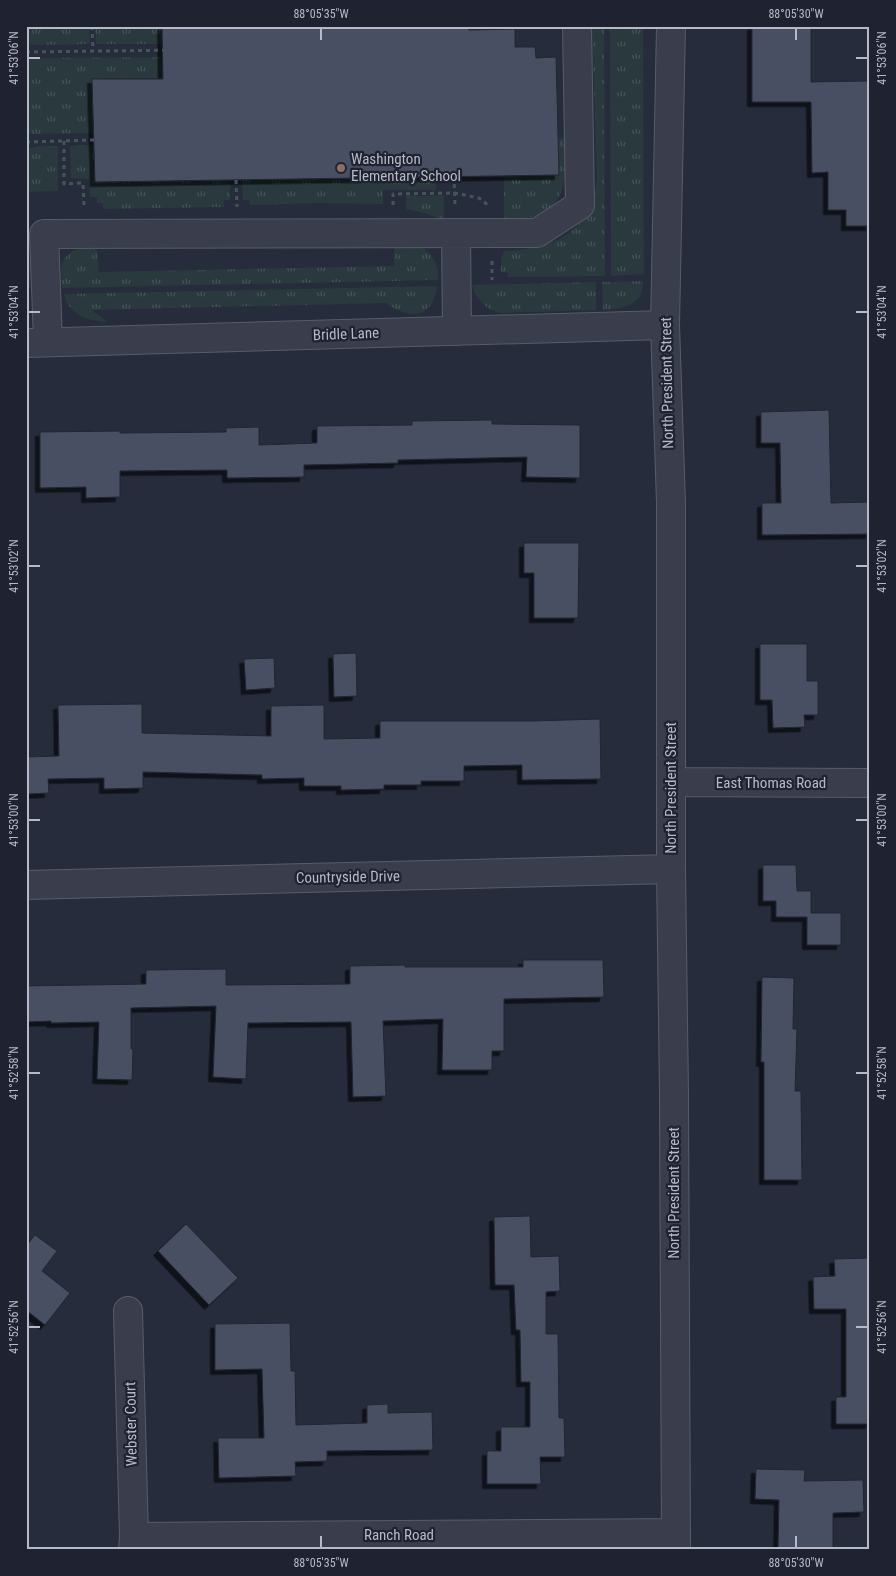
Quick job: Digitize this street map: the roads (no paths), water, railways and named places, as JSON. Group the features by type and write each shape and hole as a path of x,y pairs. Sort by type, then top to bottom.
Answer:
{"street":[{"path":"37,343 44,234 455,222 537,233 580,205 577,26"},
{"name":"North President Street","path":"671,26 665,325 670,503 672,782 670,869 674,1096 676,1541"},
{"path":"455,222 457,331"},
{"name":"Bridle Lane","path":"37,343 665,325"},
{"name":"East Thomas Road","path":"672,782 870,783"},
{"name":"Countryside Drive","path":"26,884 670,869"},
{"name":"Webster Court","path":"128,1311 133,1544"},
{"name":"Ranch Road","path":"133,1544 676,1541"}],"place":[{"name":"Washington Elementary School","path":"341,168"}]}
